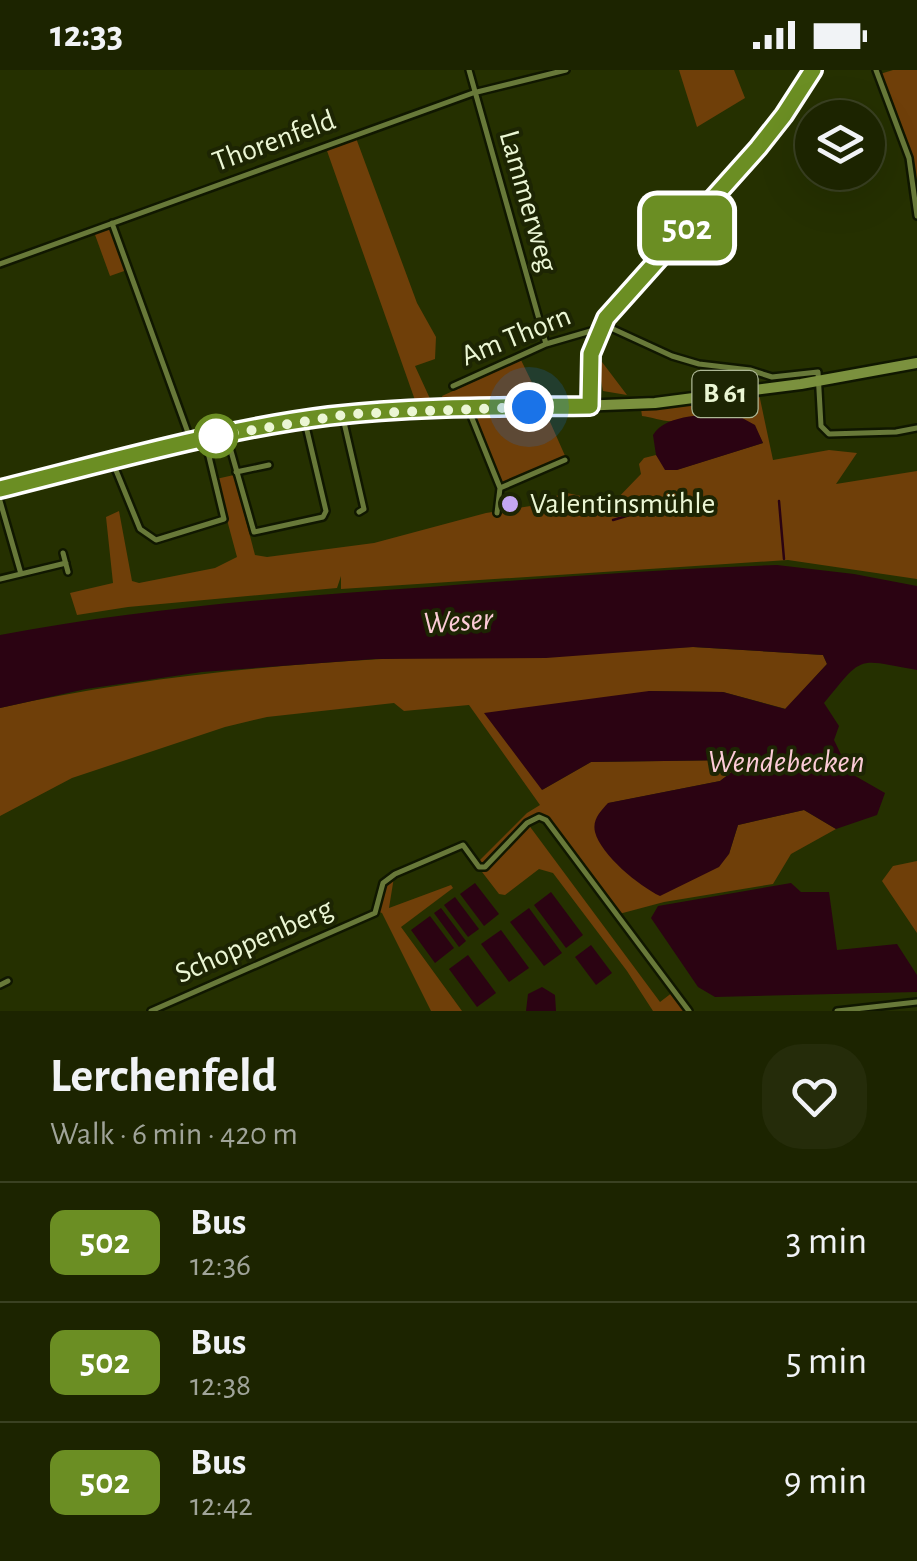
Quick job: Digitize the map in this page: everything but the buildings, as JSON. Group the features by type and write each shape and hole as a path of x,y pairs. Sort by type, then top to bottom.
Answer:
{"main road":[{"name":"B 61","path":"0,489 204,438 304,420 468,408 648,403 917,363"}],"street":[{"name":"Lammerweg","path":"469,70 546,344"},
{"name":"Thorenfeld","path":"0,264 473,93 566,70"},
{"path":"590,406 588,372 601,328 758,148 813,70"},
{"path":"876,70 909,158 917,216"},
{"path":"112,223 191,441"},
{"name":"Am Thorn","path":"452,386 546,344 601,328 611,328 672,356 700,364 772,377 814,370 820,380"},
{"path":"820,380 822,426 829,434 917,428"},
{"path":"468,408 500,488 497,513"},
{"path":"343,415 364,509 359,512"},
{"path":"226,434 252,532 323,517 326,511 304,420"},
{"path":"112,461 144,535 156,540 224,520 204,438"},
{"path":"500,488 565,460"},
{"path":"236,472 269,465"},
{"path":"0,501 21,574"},
{"path":"64,553 68,572"},
{"path":"0,579 66,562"},
{"name":"Schoppenberg","path":"151,1011 375,913 383,882 395,874 463,845 472,861 485,867 527,823 539,818 546,820 690,1011"},
{"path":"0,985 8,981"},
{"path":"837,1011 917,1002"}],"shaded area":[{"path":"679,70 734,70 745,98 697,127"},
{"path":"917,70 917,191 913,161 880,74"},
{"path":"356,138 417,303 436,337 435,359 415,366 432,403 416,403 326,148"},
{"path":"111,225 127,270 110,276 94,232"},
{"path":"521,360 539,397 443,399 442,396"},
{"path":"597,361 602,362 627,395 603,391"},
{"path":"759,394 773,460 829,450 857,453 836,484 917,471 917,579 788,560 341,589 341,576 337,588 77,615 70,593 113,583 106,517 119,511 132,581 139,583 215,568 237,557 216,479 234,475 255,555 267,557 374,543 486,513 537,505 537,501 567,493 613,503 641,474 639,464 644,458 656,455 676,470 763,443 746,421 736,416 669,421 642,416 641,409"},
{"path":"473,415 547,415 566,458 505,485 500,483"},
{"path":"693,647 823,655 827,664 786,709 723,692 649,691 542,790 591,762 736,760 733,771 720,781 609,803 729,854 738,825 804,810 836,829 791,854 773,884 664,902 619,914 548,818 521,826 485,865 476,864 540,805 469,705 404,711 394,703 267,717 72,778 0,816 0,708 86,691 258,668 432,656"},
{"path":"528,824 660,1002 673,992 688,1011 653,1011 553,873 539,869 505,895 499,894 479,868 491,865"},
{"path":"917,861 917,933 882,881 893,866"},
{"path":"394,877 389,908 451,885 453,888 401,927 462,1011 431,1011 379,912 384,883"}],"water":[{"path":"733,413 755,425 763,443 677,470 665,470 656,455 653,435 659,428 689,416"},
{"path":"777,565 917,586 917,670 863,664 824,703 839,726 834,740 850,773 885,793 877,815 836,829 804,810 738,825 729,854 719,867 660,896 632,877 605,850 595,832 598,816 608,803 720,781 733,771 736,760 591,762 542,790 484,713 649,691 723,692 785,709 827,664 823,655 693,647 546,658 375,659 202,672 86,689 0,708 0,635 267,599"},
{"path":"475,883 499,914 484,926 460,894"},
{"path":"791,883 801,892 829,892 837,950 897,944 917,975 917,992 715,997 698,987 651,918 658,906"},
{"path":"551,892 583,935 566,948 534,905"},
{"path":"455,897 479,929 468,937 444,905"},
{"path":"441,908 466,941 459,947 434,913"},
{"path":"529,908 562,953 544,966 510,922"},
{"path":"430,916 454,948 435,963 411,930"},
{"path":"501,930 529,968 509,982 481,944"},
{"path":"591,945 612,973 596,985 575,957"},
{"path":"468,955 496,993 477,1007 449,969"},
{"path":"542,987 555,995 556,1011 526,1011 528,994"}],"waterway":[{"path":"779,501 784,559"},
{"path":"613,520 650,509"}],"bus line":[{"name":"502","path":"0,489 191,441 326,416 590,406 591,354 606,318 758,148 813,70"}],"place":[{"name":"Valentinsmühle","path":"510,504"}],"route":[{"path":"216,436 350,414 529,407"}],"water label":[{"name":"Weser","path":"458,621"},
{"name":"Wendebecken","path":"786,762"}]}
